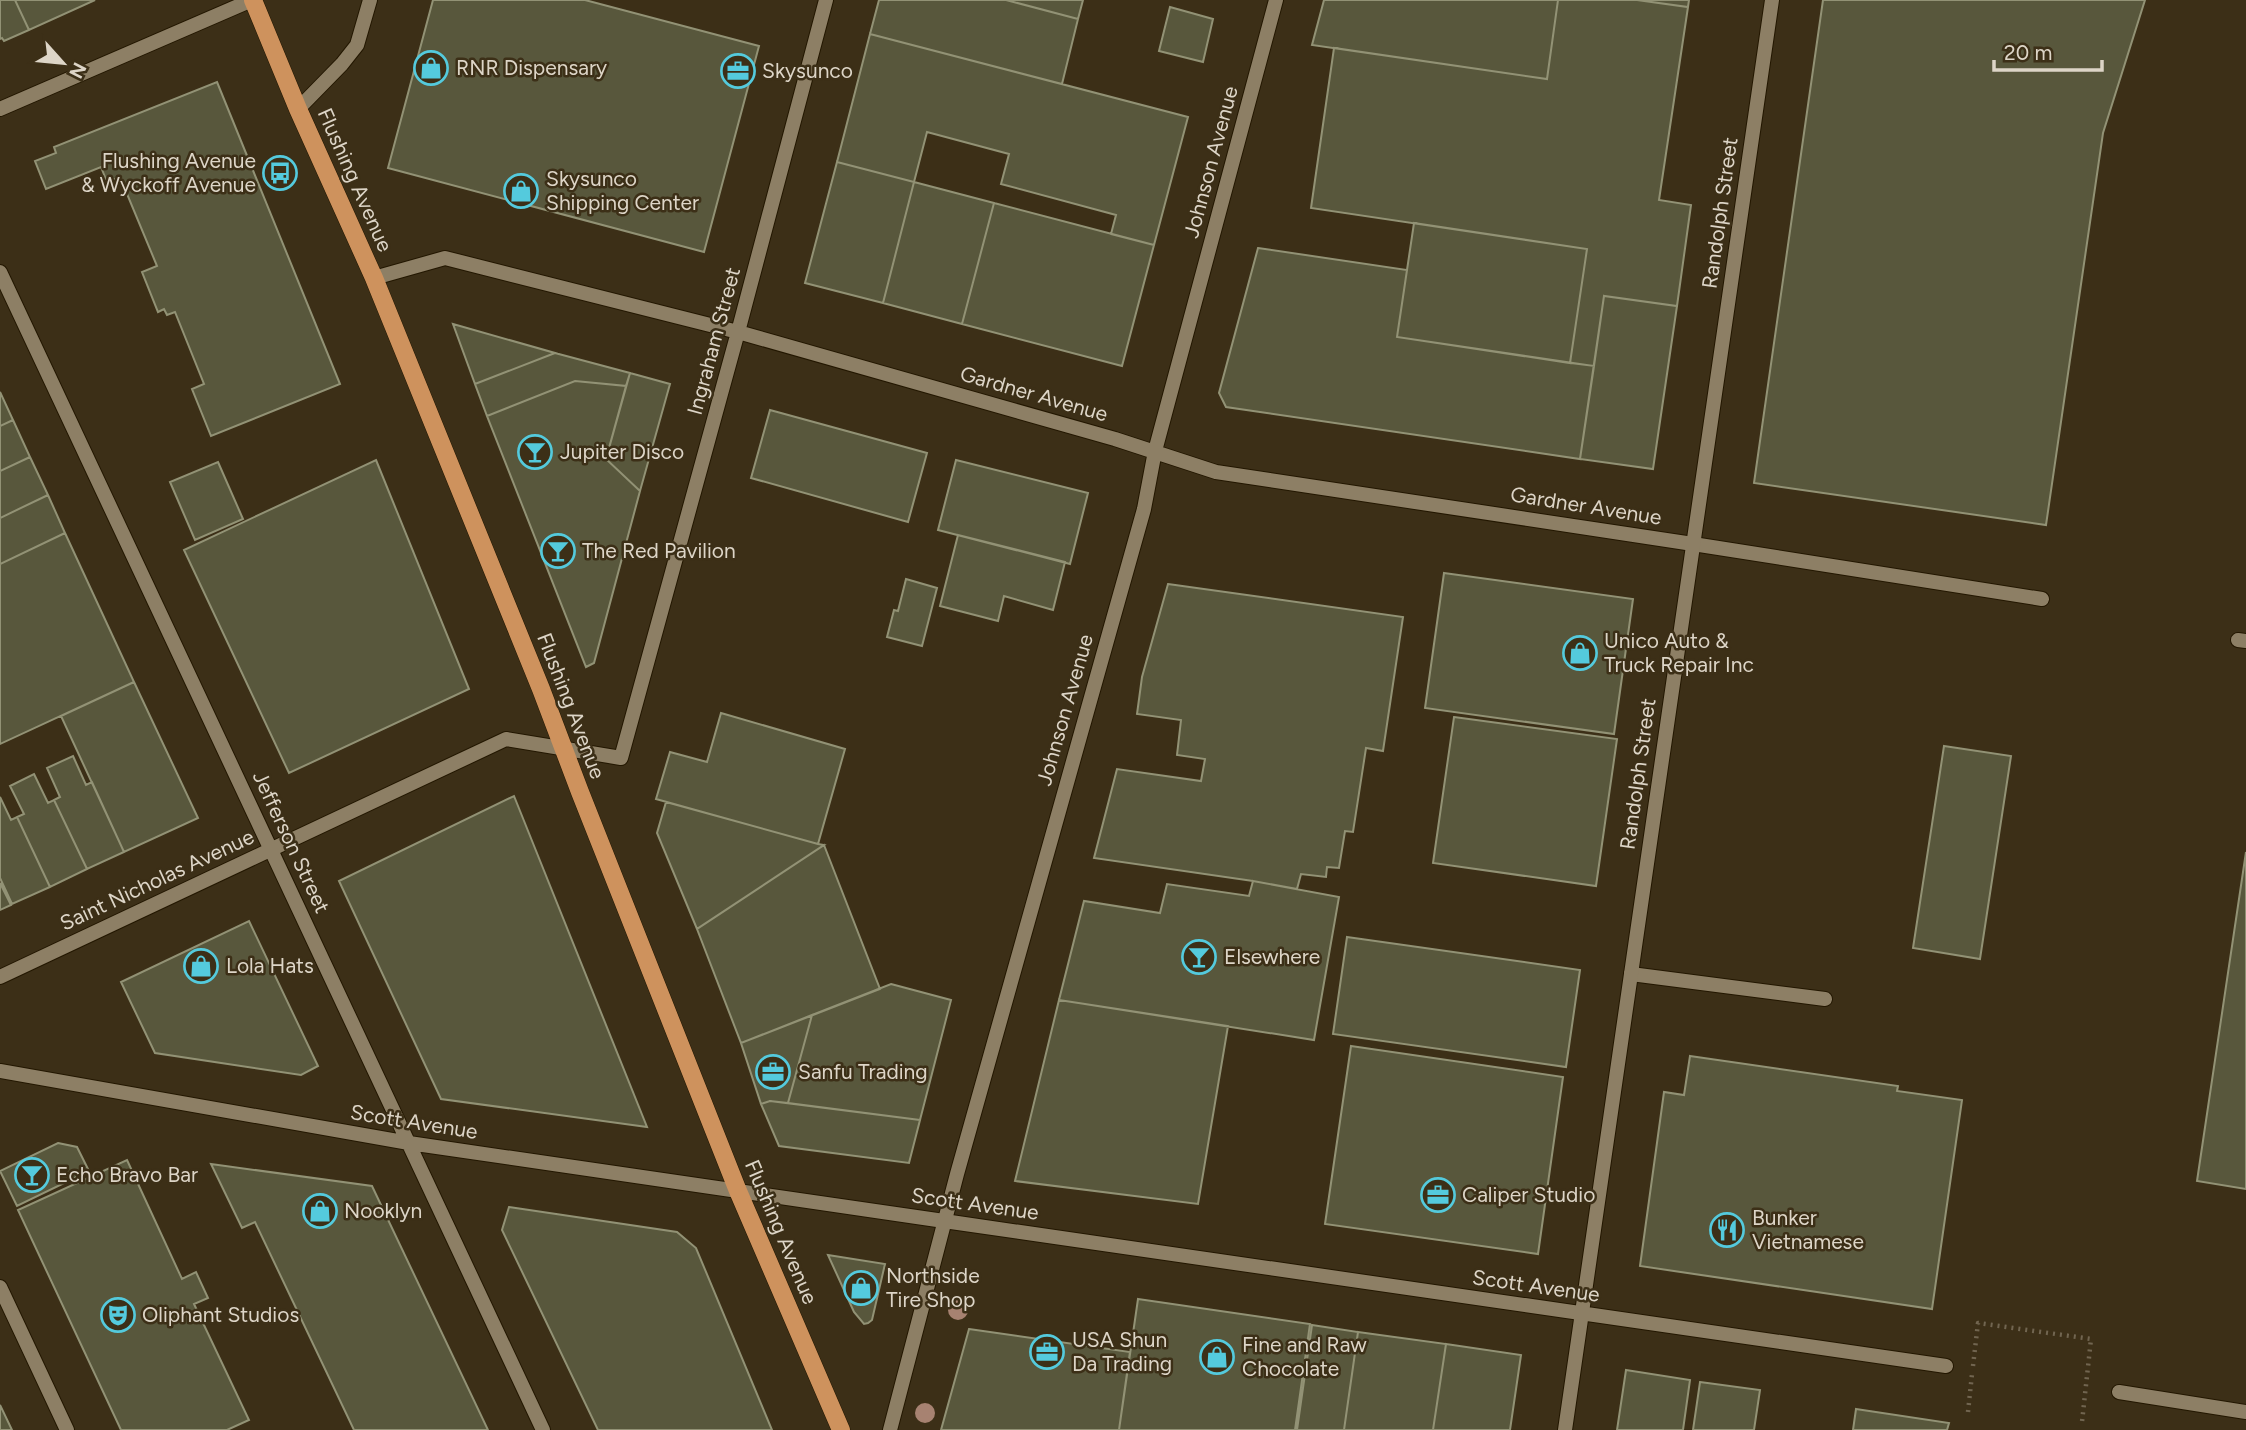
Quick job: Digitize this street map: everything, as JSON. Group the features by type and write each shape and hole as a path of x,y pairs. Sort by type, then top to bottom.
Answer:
{"main road":[{"name":"Flushing Avenue","path":"253,0 298,109 374,278 541,689 738,1191 841,1430"}],"street":[{"path":"0,109 253,0"},
{"path":"298,109 357,45 370,0"},
{"name":"Ingraham Street","path":"564,750 621,758 826,0"},
{"name":"Johnson Avenue","path":"890,1430 944,1221 1144,509 1155,451 1276,0"},
{"name":"Randolph Street","path":"1566,1430 1772,0"},
{"name":"Gardner Avenue","path":"374,278 444,258 738,332 1155,451 1216,472 2042,599"},
{"name":"Jefferson Street","path":"0,272 542,1430"},
{"name":"Saint Nicholas Avenue","path":"0,977 506,739 564,750"},
{"path":"1631,974 1825,999"},
{"name":"Scott Avenue","path":"0,1071 409,1143 1946,1366"},
{"path":"0,1287 67,1430"},
{"path":"2119,1392 2246,1412"}],"path":[{"path":"1978,1323 2091,1339 2082,1422"}],"building":[{"path":"0,0 15,0 29,30 4,41 0,39"},
{"path":"15,0 95,0 29,30"},
{"path":"433,0 585,0 759,46 704,252 388,168"},
{"path":"879,0 1006,0 1078,19 1062,84 870,34"},
{"path":"1006,0 1083,0 1078,19"},
{"path":"1324,0 1558,0 1547,79 1312,45"},
{"path":"1558,0 1637,0 1688,7 1659,200 1691,205 1677,306 1604,296 1594,366 1570,363 1587,249 1311,208 1334,48 1547,79"},
{"path":"1637,0 1689,0 1688,7"},
{"path":"1823,0 2145,0 2103,133 2046,525 1754,483"},
{"path":"1170,7 1213,19 1203,62 1159,51"},
{"path":"870,34 1188,117 1154,245 1111,234 1116,215 1001,184 1009,154 927,132 914,182 837,162"},
{"path":"217,82 340,384 211,436 192,389 204,384 175,312 167,315 164,309 158,312 142,272 157,266 120,177 107,182 101,167 46,189 35,161 56,153 54,147"},
{"path":"837,162 914,182 883,303 805,283"},
{"path":"914,182 994,203 962,324 883,303"},
{"path":"994,203 1154,245 1122,366 962,324"},
{"path":"1414,223 1587,249 1570,363 1397,337"},
{"path":"1258,248 1407,270 1397,337 1594,366 1580,459 1226,407 1219,393"},
{"path":"1604,296 1677,306 1653,469 1580,459"},
{"path":"453,324 555,353 475,384"},
{"path":"555,353 630,373 626,386 575,381 487,416 475,384"},
{"path":"630,373 670,384 640,491 606,459"},
{"path":"575,381 626,386 606,459 640,491 594,663 586,667 487,416"},
{"path":"0,392 13,420 0,426"},
{"path":"770,410 927,453 908,522 751,478"},
{"path":"13,420 30,457 0,471 0,426"},
{"path":"30,457 48,495 0,518 0,471"},
{"path":"376,460 469,689 289,773 184,550"},
{"path":"956,460 1088,493 1070,564 938,530"},
{"path":"218,462 243,519 195,540 170,482"},
{"path":"48,495 65,533 0,564 0,518"},
{"path":"65,533 134,682 0,744 0,564"},
{"path":"958,535 1065,562 1053,610 1004,596 998,621 940,606"},
{"path":"1444,573 1633,599 1614,734 1425,708"},
{"path":"906,579 937,588 922,646 887,637 894,610 898,611"},
{"path":"1168,584 1403,617 1383,751 1366,748 1353,832 1345,831 1339,868 1327,867 1326,877 1301,874 1297,889 1094,858 1117,769 1201,781 1205,759 1177,755 1181,720 1137,714 1142,677"},
{"path":"134,682 198,818 124,852 61,716"},
{"path":"721,713 845,749 818,844 656,799 670,752 707,762"},
{"path":"1454,717 1617,739 1596,886 1433,863"},
{"path":"1944,746 2011,756 1980,959 1913,948"},
{"path":"73,756 86,785 92,782 124,852 87,869 54,800 60,797 47,768"},
{"path":"34,774 48,803 54,800 87,869 50,887 17,817 24,814 10,786"},
{"path":"514,796 647,1127 441,1099 339,881"},
{"path":"0,797 11,820 17,817 50,887 12,904 0,878"},
{"path":"666,802 824,845 697,929 657,833"},
{"path":"824,845 880,989 741,1043 697,929"},
{"path":"2246,852 2246,1189 2197,1181"},
{"name":"Elsewhere","path":"1253,881 1339,897 1314,1040 1059,1000 1084,901 1160,913 1167,884 1249,896"},
{"path":"0,883 11,905 0,910"},
{"path":"249,921 318,1066 301,1075 155,1053 121,982"},
{"path":"1347,937 1580,970 1566,1067 1333,1034"},
{"path":"891,984 951,1000 920,1120 788,1103 812,1015"},
{"path":"1059,1000 1228,1026 1198,1204 1015,1181"},
{"name":"Sanfu Trading","path":"812,1015 788,1103 770,1101 761,1104 741,1043"},
{"path":"1351,1046 1563,1077 1538,1254 1325,1224"},
{"path":"1690,1056 1898,1086 1897,1091 1962,1100 1932,1309 1640,1266 1664,1092 1684,1095"},
{"path":"770,1101 920,1120 909,1163 779,1146 761,1104"},
{"path":"58,1143 77,1147 89,1171 17,1206 0,1171"},
{"path":"127,1160 182,1279 196,1272 208,1298 194,1304 249,1420 227,1430 121,1430 18,1210"},
{"path":"211,1164 372,1186 488,1430 354,1430 255,1222 242,1228"},
{"path":"509,1207 677,1232 696,1248 772,1430 598,1430 502,1230"},
{"name":"Northside Tire Shop","path":"828,1255 885,1264 872,1320 868,1323 864,1324 854,1312"},
{"path":"1138,1299 1310,1324 1295,1430 1119,1430"},
{"path":"1312,1325 1358,1332 1344,1430 1297,1430"},
{"path":"969,1329 1130,1352 1119,1430 941,1430"},
{"path":"1358,1332 1446,1344 1433,1430 1344,1430"},
{"path":"1446,1344 1521,1355 1510,1430 1433,1430"},
{"path":"1626,1370 1690,1380 1683,1430 1617,1430"},
{"path":"1700,1382 1760,1390 1754,1430 1693,1430"},
{"path":"0,1405 12,1430 0,1430"},
{"path":"1856,1409 1949,1423 1947,1430 1853,1430"}],"place":[{"name":"RNR Dispensary","path":"431,68"},
{"name":"Skysunco","path":"738,71"},
{"name":"Flushing Avenue & Wyckoff Avenue","path":"280,173"},
{"name":"Skysunco Shipping Center","path":"521,191"},
{"name":"Jupiter Disco","path":"535,452"},
{"name":"The Red Pavilion","path":"558,551"},
{"name":"Unico Auto & Truck Repair Inc","path":"1580,653"},
{"name":"Elsewhere","path":"1199,957"},
{"name":"Lola Hats","path":"201,966"},
{"name":"Sanfu Trading","path":"773,1072"},
{"name":"Echo Bravo Bar","path":"32,1175"},
{"name":"Caliper Studio","path":"1438,1195"},
{"name":"Nooklyn","path":"320,1211"},
{"name":"Bunker Vietnamese","path":"1727,1230"},
{"name":"Northside Tire Shop","path":"861,1288"},
{"name":"Oliphant Studios","path":"118,1315"},
{"name":"USA Shun Da Trading","path":"1047,1352"},
{"name":"Fine and Raw Chocolate","path":"1217,1357"}]}
